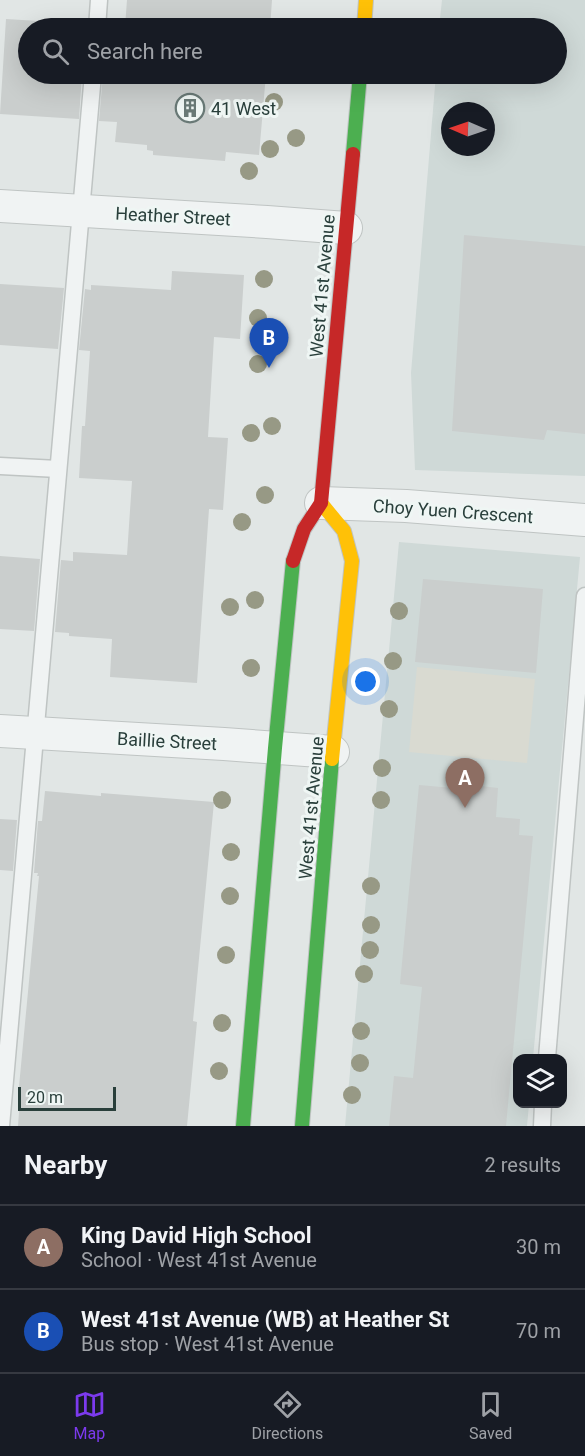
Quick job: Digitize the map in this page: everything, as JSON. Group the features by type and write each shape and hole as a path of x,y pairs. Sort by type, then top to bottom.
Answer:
{"main road":[{"path":"365,18 366,0"},
{"name":"West 41st Avenue","path":"243,1126 274,748 293,559 304,529 321,502 359,84"},
{"name":"West 41st Avenue","path":"302,1126 333,752 352,561 344,531 321,502"}],"street":[{"name":"Heather Street","path":"0,206 345,228"},
{"name":"Choy Yuen Crescent","path":"321,502 585,520"},
{"name":"Baillie Street","path":"0,731 333,752"}],"lane":[{"path":"98,18 99,0"},
{"path":"1,1126 6,993 35,733 92,84"},
{"path":"0,466 58,470"},
{"path":"547,1054 585,596"},
{"path":"542,1126 543,1108"}],"shaded area":[{"path":"442,0 585,0 585,476 415,470 411,373 435,84 567,84 567,18 440,18"},
{"path":"399,542 580,557 533,1054 513,1054 513,1108 529,1108 527,1126 345,1126"},
{"path":"417,667 535,679 527,763 409,752"}],"building":[{"path":"127,0 272,0 271,18 126,18"},
{"path":"6,19 18,20 18,84 81,84 79,119 0,114"},
{"name":"41 West","path":"102,84 265,84 259,155 226,152 225,161 153,155 153,151 147,150 147,145 115,142 117,122 99,121"},
{"path":"464,235 585,246 585,434 547,430 544,440 452,431"},
{"path":"172,271 244,275 240,339 214,337 208,437 228,438 223,510 209,509 197,683 110,677 112,639 69,636 69,633 55,632 61,560 73,561 73,552 127,555 132,481 79,478 90,351 79,350 85,289 91,290 91,285 171,290"},
{"path":"0,284 64,288 58,349 0,345"},
{"path":"0,556 40,559 34,631 0,629"},
{"path":"423,579 543,589 536,673 415,662"},
{"path":"464,784 498,788 496,817 520,819 519,835 533,836 506,1126 389,1126 394,1076 413,1078 422,987 400,984 419,785 464,789"},
{"path":"45,791 214,802 193,1021 197,1022 187,1126 18,1126 20,1098 18,1097 39,876 37,876 38,873 34,873 38,821 42,821"},
{"path":"0,819 17,820 13,871 0,870"}],"traffic: fast":[{"path":"353,154 359,84"},
{"path":"243,1126 293,561"},
{"path":"302,1126 332,759"}],"traffic: slow":[{"path":"365,18 366,0"},
{"path":"321,503 344,531 352,561 332,759"}],"traffic: jam":[{"path":"293,561 304,529 321,503 353,154"}],"place":[{"name":"41 West","path":"190,108"},
{"name":"West 41st Avenue (WB) at Heather St","path":"269,368"},
{"name":"King David High School","path":"465,808"}]}
